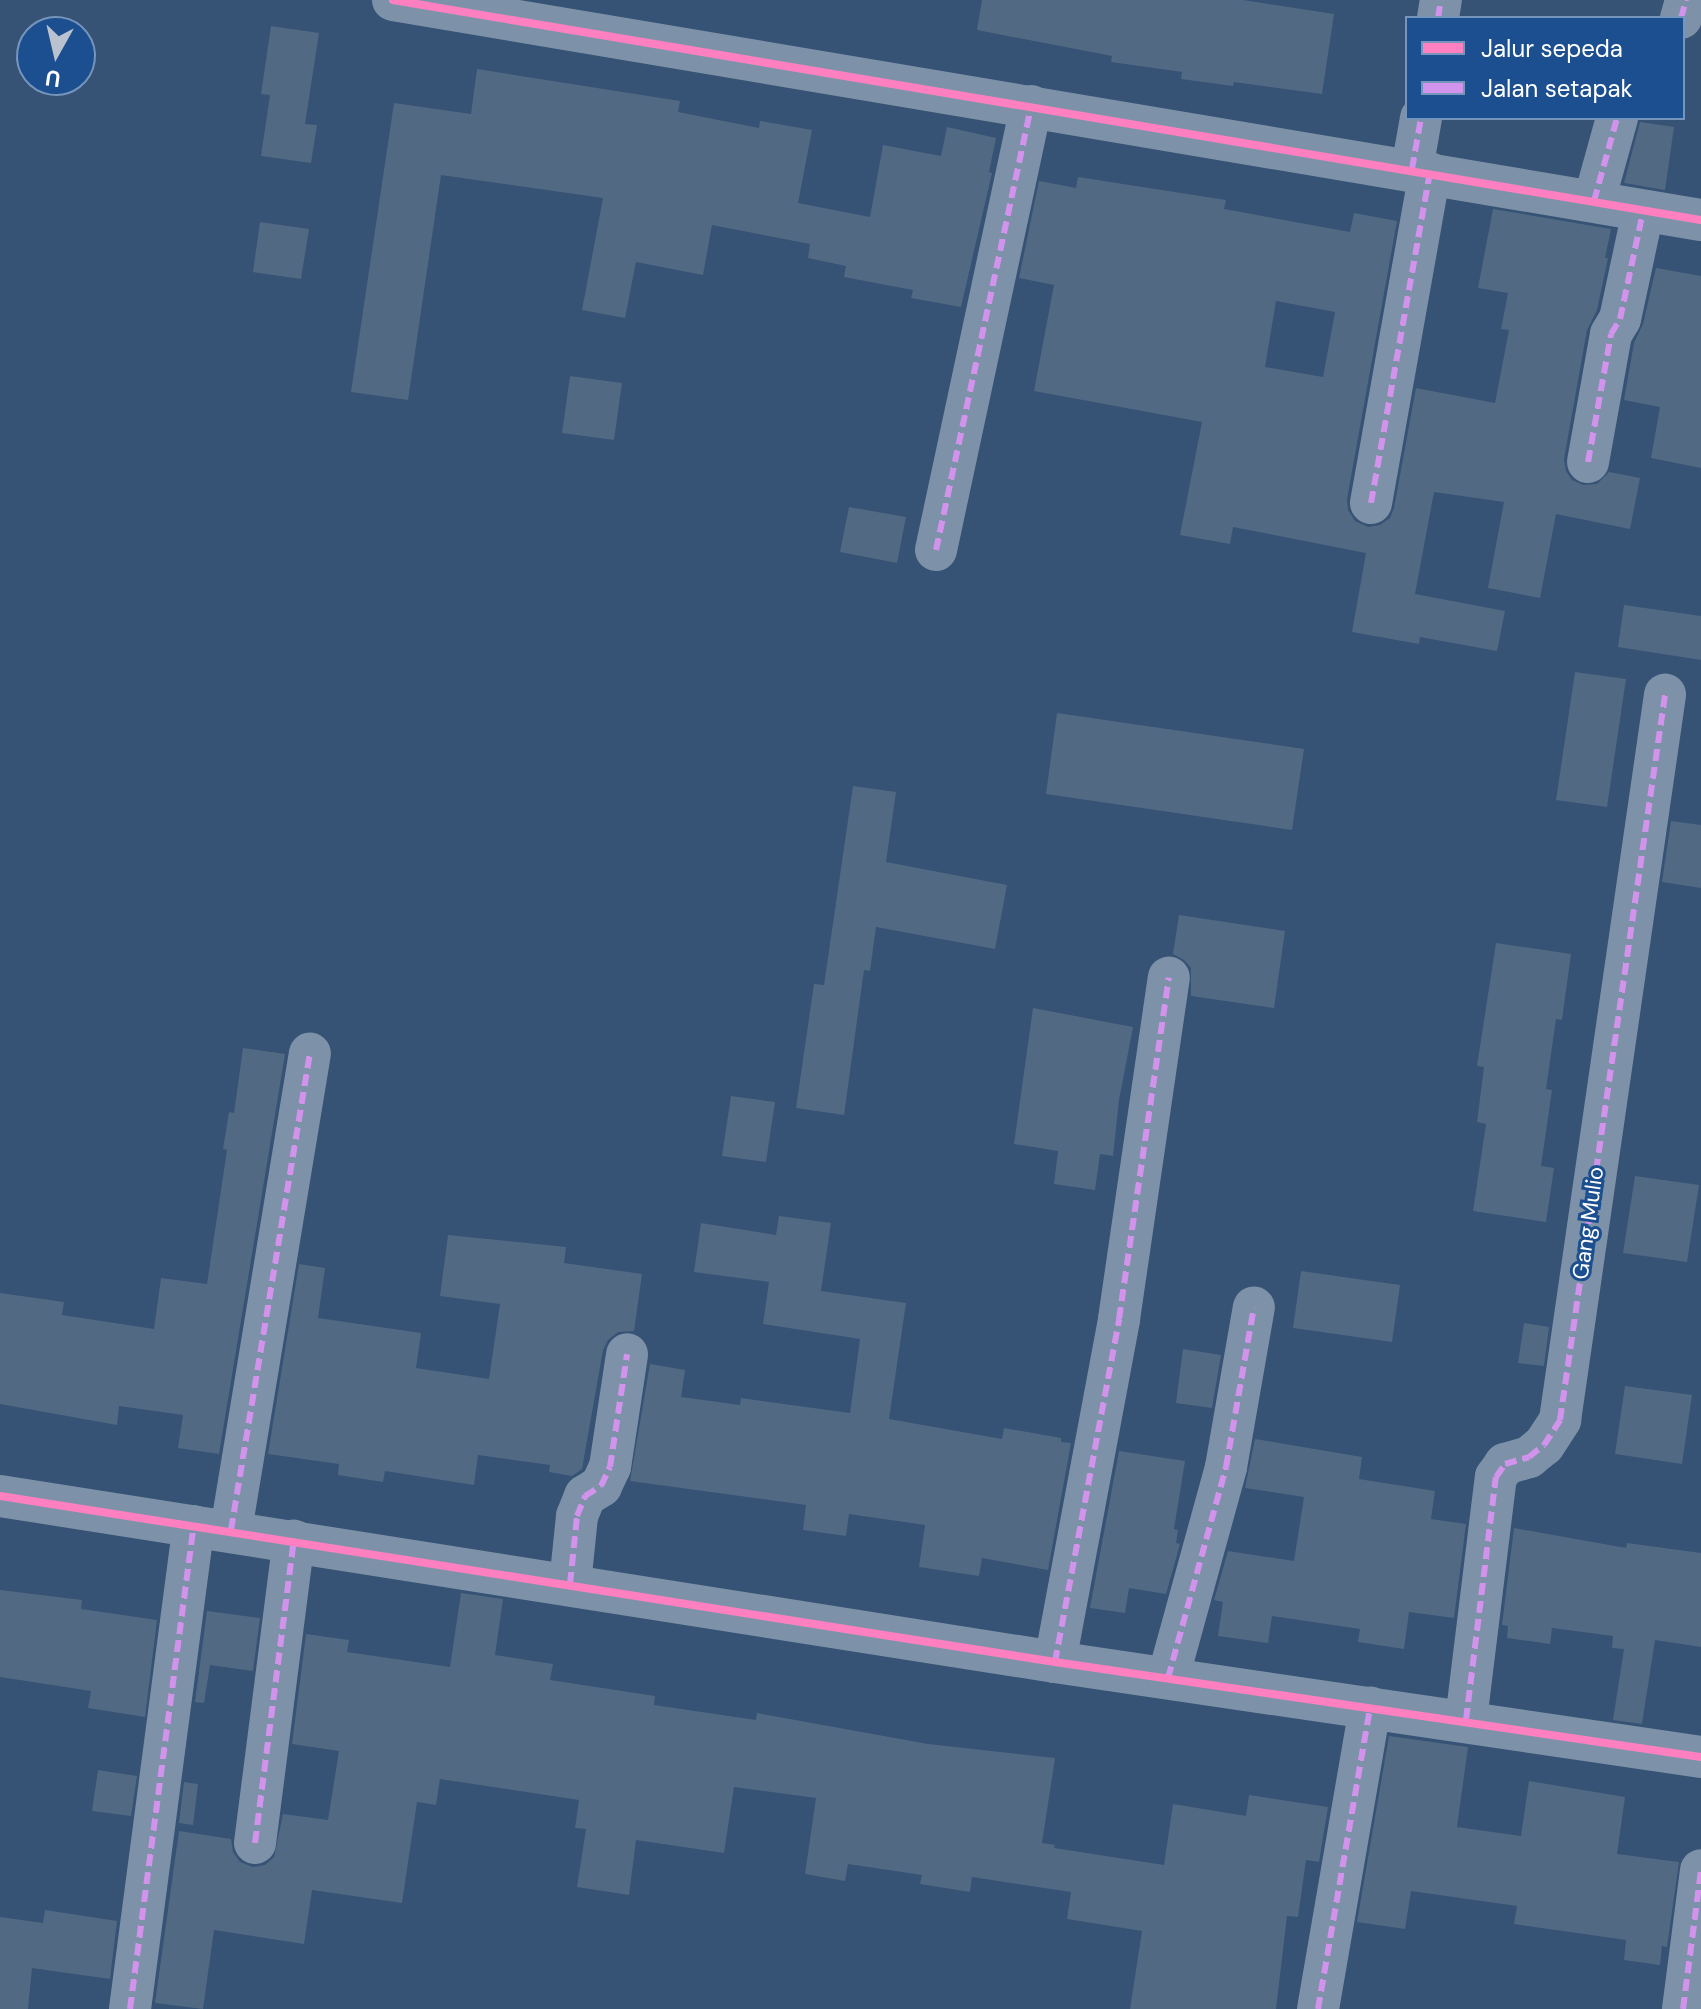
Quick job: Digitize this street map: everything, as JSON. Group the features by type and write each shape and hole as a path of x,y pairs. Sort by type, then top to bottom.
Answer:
{"street":[{"path":"393,0 1701,220"},
{"path":"936,550 1031,106"},
{"path":"1371,503 1421,171 1421,120"},
{"path":"1594,201 1616,120"},
{"path":"1588,462 1611,334 1620,319 1643,212"},
{"name":"Gang Mulio","path":"1466,1720 1496,1477 1505,1464 1529,1457 1544,1445 1560,1420 1665,695"},
{"path":"1055,1662 1119,1319 1169,978"},
{"path":"130,2009 212,1528 310,1053"},
{"path":"1168,1678 1226,1467 1254,1307"},
{"path":"570,1584 577,1516 585,1496 601,1486 610,1467 627,1354"},
{"path":"0,1496 1055,1662 1466,1720 1701,1757"},
{"path":"255,1843 294,1540"},
{"path":"1318,2009 1370,1707"},
{"path":"1683,2009 1701,1870"}],"building":[{"path":"982,0 1243,0 1334,14 1322,94 1234,82 1233,86 1181,79 1182,72 1111,62 1112,56 977,30"},
{"path":"271,26 319,33 305,124 317,125 311,163 261,156 270,95 261,94"},
{"path":"477,69 680,101 678,112 759,128 760,121 812,130 798,203 870,217 883,145 941,156 947,127 996,138 989,172 992,173 961,307 911,298 913,290 844,277 846,266 808,258 810,244 712,225 703,275 636,262 625,318 582,310 603,198 441,175 408,400 351,392 394,103 471,114"},
{"path":"1640,122 1674,127 1665,190 1624,183"},
{"path":"1078,177 1226,200 1224,209 1350,232 1354,213 1397,221 1347,499 1348,510 1355,521 1368,527 1380,525 1390,518 1394,508 1416,388 1495,403 1509,330 1501,329 1508,293 1478,288 1493,209 1611,229 1597,310 1587,330 1564,459 1566,471 1572,480 1583,485 1597,484 1609,472 1640,478 1630,529 1556,514 1540,598 1488,588 1504,502 1434,492 1415,594 1505,611 1497,651 1420,637 1419,644 1352,632 1366,553 1233,527 1230,544 1180,535 1202,422 1034,391 1054,285 1019,278 1039,181 1076,188","holes":["1276,301 1335,312 1323,377 1265,367"]},
{"path":"260,222 309,229 301,279 253,272"},
{"path":"1656,268 1701,276 1701,468 1651,458 1660,407 1624,400 1634,343 1643,324"},
{"path":"570,376 622,383 614,440 562,433"},
{"path":"849,507 906,517 897,563 840,552"},
{"path":"1624,605 1701,616 1701,660 1618,647"},
{"path":"1575,672 1626,679 1607,807 1556,800"},
{"path":"1057,713 1304,749 1292,830 1046,794"},
{"path":"853,786 896,792 886,862 1007,885 995,949 876,927 870,971 864,970 844,1115 796,1108 814,984 824,985"},
{"path":"1671,821 1701,825 1701,888 1662,882"},
{"path":"1179,915 1285,931 1274,1008 1191,996 1191,968 1173,954"},
{"path":"1496,943 1571,954 1562,1020 1556,1019 1546,1089 1552,1090 1541,1166 1554,1168 1546,1222 1473,1211 1486,1124 1477,1122 1484,1067 1477,1066"},
{"path":"1033,1008 1133,1027 1119,1100 1113,1156 1100,1154 1095,1190 1054,1184 1058,1151 1014,1144"},
{"path":"243,1048 285,1054 219,1454 178,1448 183,1415 119,1406 117,1425 0,1404 0,1293 64,1302 62,1315 154,1329 161,1278 207,1284 227,1150 223,1149 229,1112 234,1113"},
{"path":"731,1096 775,1102 766,1162 722,1156"},
{"path":"1635,1176 1699,1185 1687,1262 1623,1253"},
{"path":"779,1216 831,1223 821,1291 906,1303 889,1419 1002,1439 1004,1428 1061,1438 1061,1442 1071,1443 1048,1570 982,1558 979,1576 919,1567 925,1525 849,1514 846,1536 803,1530 806,1505 630,1481 650,1364 685,1370 681,1397 740,1405 741,1398 850,1413 860,1339 763,1324 769,1282 694,1272 701,1223 776,1235"},
{"path":"448,1235 566,1247 564,1263 642,1274 634,1331 618,1332 608,1340 603,1350 582,1469 572,1476 549,1472 550,1465 478,1455 474,1485 385,1471 383,1482 338,1475 339,1464 268,1454 299,1264 325,1268 318,1318 421,1333 416,1368 489,1379 500,1304 440,1296"},
{"path":"1301,1271 1400,1285 1392,1342 1293,1328"},
{"path":"1524,1323 1549,1327 1544,1366 1518,1363"},
{"path":"1183,1349 1221,1355 1212,1408 1176,1403"},
{"path":"1625,1386 1692,1395 1682,1464 1615,1454"},
{"path":"1255,1439 1362,1457 1359,1479 1435,1491 1431,1519 1466,1524 1454,1618 1409,1612 1404,1649 1358,1642 1360,1629 1272,1616 1268,1643 1218,1636 1223,1602 1214,1600 1228,1551 1294,1561 1304,1497 1245,1488"},
{"path":"1119,1451 1185,1461 1174,1529 1178,1530 1176,1543 1180,1544 1166,1594 1129,1588 1125,1613 1090,1608"},
{"path":"1514,1528 1626,1548 1627,1543 1701,1553 1701,1647 1655,1640 1642,1724 1613,1720 1624,1649 1612,1648 1613,1636 1552,1628 1550,1644 1507,1638 1508,1626 1502,1625"},
{"path":"0,1590 82,1600 81,1609 157,1620 145,1717 88,1708 91,1691 0,1677"},
{"path":"461,1593 503,1599 495,1655 553,1664 550,1680 655,1696 654,1705 756,1720 757,1713 928,1744 1055,1758 1042,1843 1055,1845 1054,1848 1164,1865 1173,1804 1246,1816 1249,1795 1328,1807 1319,1862 1306,1860 1298,1917 1287,1916 1276,2009 1130,2009 1142,1931 1067,1919 1071,1892 972,1877 970,1892 920,1884 922,1875 848,1864 845,1881 805,1874 816,1798 734,1787 724,1853 636,1840 629,1895 577,1887 586,1829 575,1828 579,1800 440,1779 436,1805 417,1802 402,1903 312,1890 304,1944 214,1930 203,2009 155,2003 179,1831 231,1839 233,1852 240,1862 253,1867 265,1865 274,1857 283,1814 328,1820 339,1751 292,1744 306,1634 349,1640 347,1652 450,1667"},
{"path":"207,1611 260,1618 253,1671 210,1665 204,1703 195,1702"},
{"path":"1389,1736 1468,1747 1457,1827 1521,1836 1529,1781 1625,1797 1617,1854 1679,1862 1667,1947 1662,1946 1660,1965 1624,1960 1626,1940 1514,1924 1517,1906 1411,1891 1405,1929 1357,1922"},
{"path":"98,1770 137,1776 131,1816 92,1811"},
{"path":"184,1782 198,1784 193,1825 179,1823"},
{"path":"45,1910 117,1921 110,1979 32,1968 28,2009 0,2009 0,1917 43,1923"}],"marked path":[{"path":"1438,16 1441,0"},
{"path":"1682,16 1686,0"},
{"path":"936,550 1031,106"},
{"path":"1412,169 1421,120"},
{"path":"1594,201 1616,120"},
{"path":"1371,503 1430,173"},
{"path":"1588,462 1611,334 1620,319 1643,212"},
{"path":"1466,1720 1496,1477 1505,1464 1529,1457 1544,1445 1560,1420 1665,695"},
{"path":"1055,1662 1119,1319 1169,978"},
{"path":"231,1530 310,1053"},
{"path":"1168,1678 1226,1467 1254,1307"},
{"path":"570,1584 577,1516 585,1496 601,1486 610,1467 627,1354"},
{"path":"130,2009 194,1526"},
{"path":"255,1843 294,1540"},
{"path":"1318,2009 1370,1707"},
{"path":"1683,2009 1701,1870"}],"cycle path":[{"path":"393,0 1701,220"},
{"path":"0,1496 1055,1662 1701,1757"}]}
